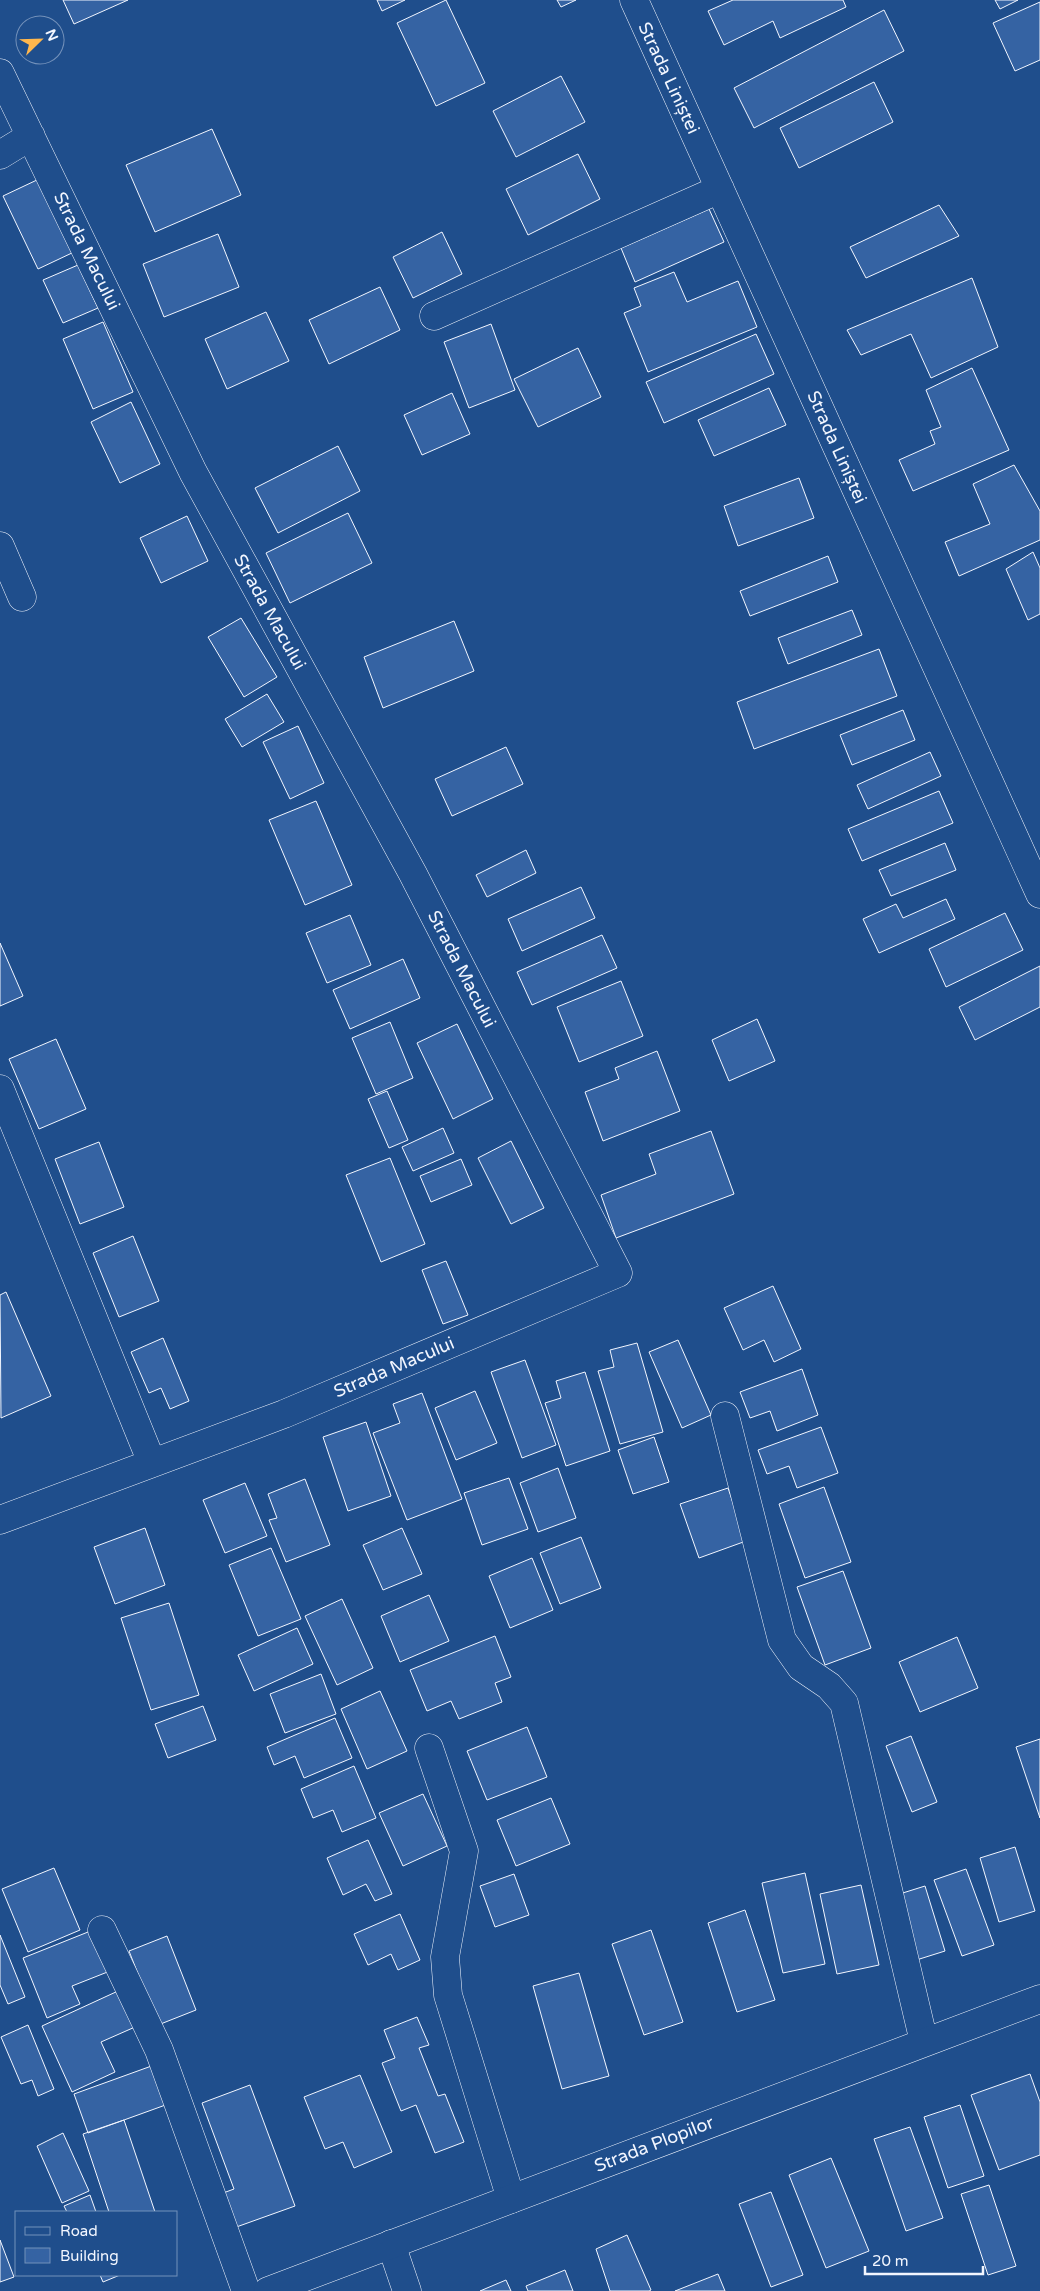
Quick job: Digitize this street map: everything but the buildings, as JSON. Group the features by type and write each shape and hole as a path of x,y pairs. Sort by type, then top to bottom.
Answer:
{"street":[{"name":"Strada Liniștei","path":"634,0 1040,894"},
{"name":"Strada Macului","path":"0,73 193,472 413,874 618,1272 284,1414 0,1520"},
{"path":"0,156 31,136"},
{"path":"434,316 720,189"},
{"path":"0,546 22,597"},
{"path":"0,1089 152,1463"},
{"path":"725,1416 782,1640 801,1667 828,1686 844,1703 924,2042"},
{"path":"429,1748 464,1850 445,1957 448,1995 511,2198"},
{"path":"102,1930 159,2050 246,2291"},
{"name":"Strada Plopilor","path":"268,2291 1040,1999"},
{"path":"390,2244 407,2291"}]}
